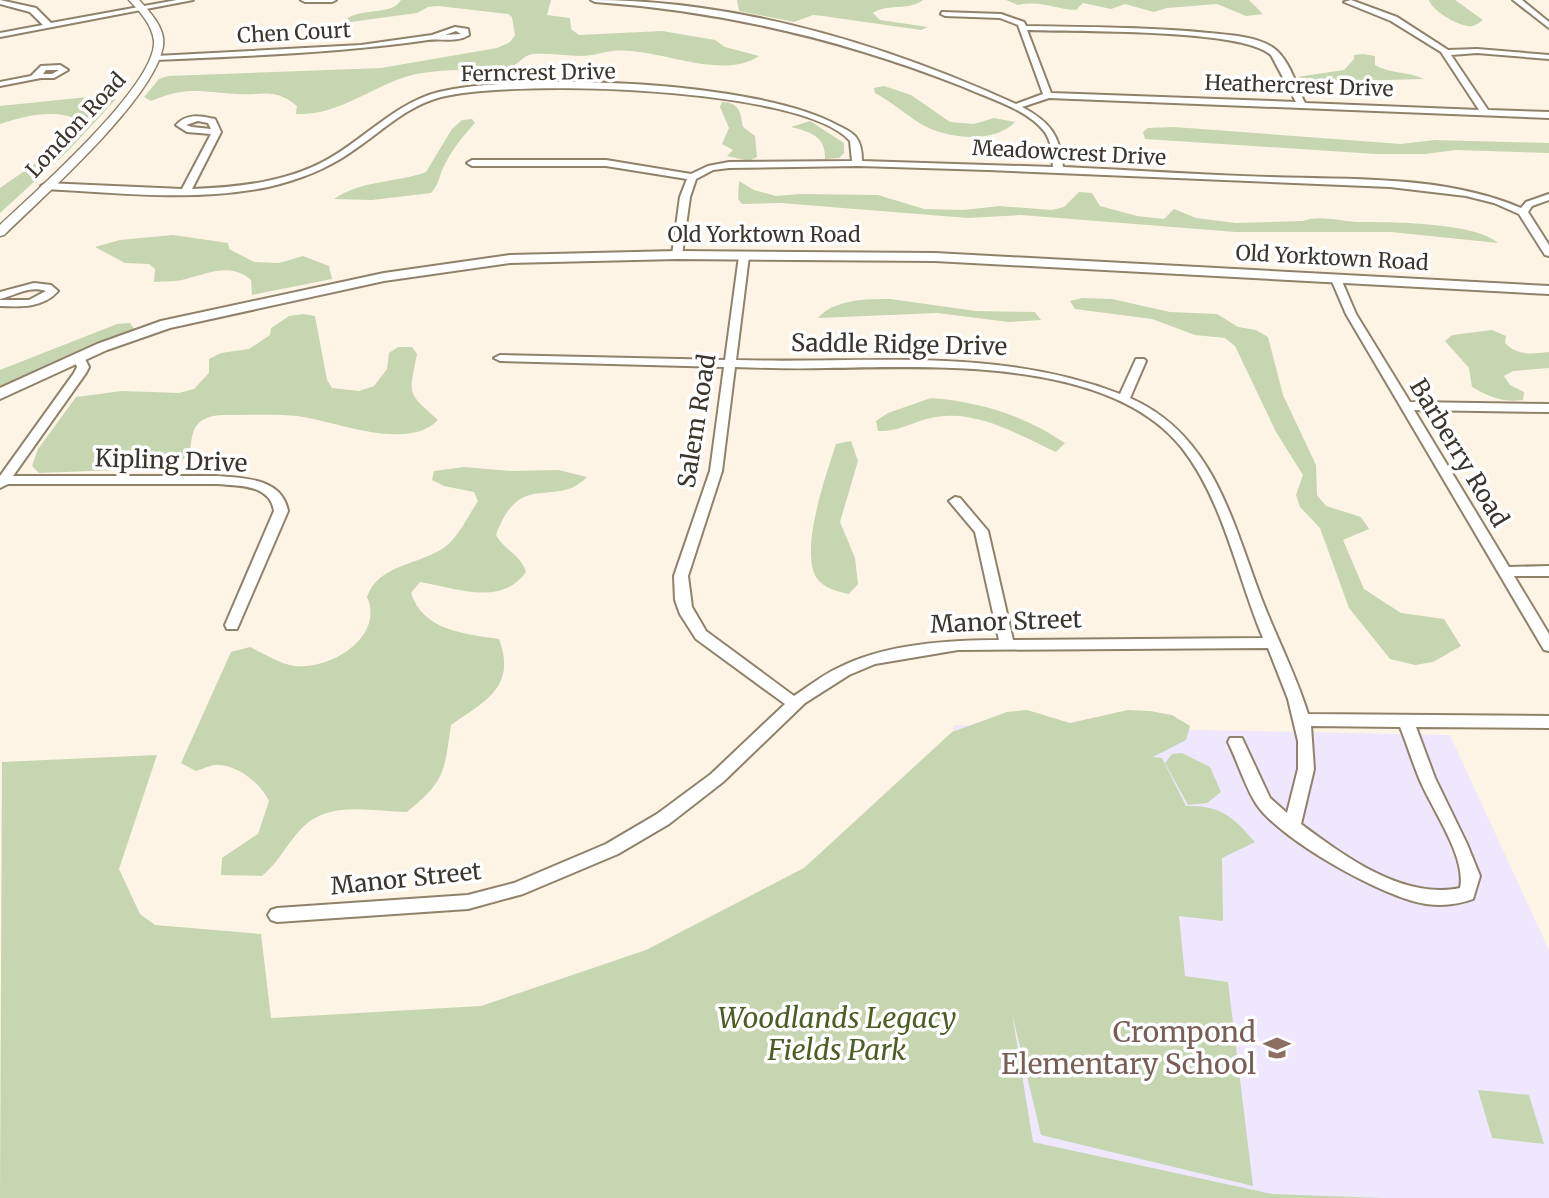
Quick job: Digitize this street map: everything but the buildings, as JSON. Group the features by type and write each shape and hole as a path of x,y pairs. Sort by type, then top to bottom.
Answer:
{"main road":[{"name":"Old Yorktown Road","path":"0,394 79,357 166,324 442,267 544,257 948,257 1549,290"}],"street":[{"path":"0,35 137,4 189,0"},
{"path":"304,0 331,0"},
{"path":"595,0 718,12 790,28 911,64 1013,107 1048,130 1056,145 1058,169"},
{"path":"718,12 725,0"},
{"path":"1517,0 1549,26"},
{"path":"0,2 33,10 48,25"},
{"path":"1348,2 1402,24 1446,53 1484,111"},
{"path":"137,4 158,32 156,58"},
{"path":"944,14 1001,16 1017,21 1023,28 1048,95 1013,107"},
{"path":"1023,28 1202,35 1251,40 1267,47 1277,57 1301,104"},
{"name":"Chen Court","path":"156,58 361,47 433,37"},
{"path":"1446,53 1478,51 1549,57"},
{"name":"London Road","path":"1,229 111,121 141,84 156,58"},
{"path":"0,84 38,78"},
{"name":"Ferncrest Drive","path":"46,186 186,191 241,188 305,173 334,159 419,102 453,91 495,87 666,89 747,99 795,111 838,127 853,139 857,147 857,164"},
{"name":"Heathercrest Drive","path":"1048,95 1549,115"},
{"path":"186,191 217,132"},
{"path":"472,163 606,163 692,177 685,197 677,255"},
{"name":"Meadowcrest Drive","path":"692,177 711,168 729,165 857,164 1058,169 1423,189 1500,201 1523,212"},
{"path":"1549,197 1538,200 1523,212 1549,253"},
{"name":"Salem Road","path":"744,256 716,471 681,576 680,593 690,621 701,635 795,704"},
{"name":"Barberry Road","path":"1336,279 1351,314 1549,646"},
{"path":"0,296 31,286 46,286 53,291 46,298 34,303 0,303"},
{"path":"2,482 80,373 83,367 79,357"},
{"name":"Saddle Ridge Drive","path":"500,358 729,364 984,363 1054,375 1123,399 1150,412 1170,428 1205,470 1270,643"},
{"path":"1123,399 1140,361"},
{"path":"1407,406 1549,408"},
{"name":"Kipling Drive","path":"2,482 218,480 247,483 277,494 282,500 281,511 232,625"},
{"path":"955,500 981,531 1007,644"},
{"path":"1505,572 1549,571"},
{"path":"1270,643 1301,720 1307,765 1292,827"},
{"name":"Manor Street","path":"277,915 457,903 517,889 612,849 663,819 718,778 795,704 844,671 873,659 926,648 1007,644 1270,643"},
{"path":"1301,720 1549,722"},
{"path":"1236,742 1264,802 1292,827 1350,866 1416,894 1457,898 1467,894 1471,876 1459,844 1427,778 1406,721"}],"shaded area":[{"name":"Crompond Elementary School","path":"954,725 1450,735 1549,950 1549,1198 1219,1198 1023,1146 950,744"}],"green space":[{"path":"401,0 551,0 547,15 570,18 571,29 579,35 662,31 715,40 725,47 759,56 744,63 707,65 630,51 581,56 533,54 506,68 439,71 401,78 343,105 312,113 296,114 297,106 274,94 194,91 175,93 151,101 144,97 159,79 168,76 381,68 497,48 510,42 515,35 512,17 508,14 438,6 428,7 417,13 343,23 355,15 390,8"},
{"path":"737,0 923,0 873,13 880,20 928,27 921,30 813,15 794,22 739,11"},
{"path":"1006,0 1249,0 1263,14 1246,16 1217,4 1167,8 1154,12 1125,4 1111,9 1083,3 1076,10 1041,4 1018,5"},
{"path":"1429,0 1455,0 1483,20 1473,26 1461,24 1440,13"},
{"path":"1354,55 1375,56 1375,65 1380,68 1424,79 1308,82 1297,77 1344,70 1354,59"},
{"path":"884,86 911,95 950,122 974,124 994,118 1015,122 995,134 983,136 943,133 921,124 875,93 874,88"},
{"path":"88,97 116,99 69,150 0,213 0,188 36,163 43,152 78,124 78,120 70,116 50,114 19,118 0,124 0,106"},
{"path":"722,102 732,104 738,109 743,127 755,136 757,157 749,161 727,156 733,150 722,144 729,128 720,107"},
{"path":"472,119 475,123 451,153 431,193 372,200 334,199 356,188 426,172 452,129 462,120"},
{"path":"810,121 844,143 844,153 839,158 825,159 823,145 816,136 791,127"},
{"path":"1174,127 1401,144 1435,140 1549,143 1549,153 1456,150 1425,154 1376,154 1145,139 1143,132 1148,128"},
{"path":"739,181 754,190 776,196 878,195 924,209 963,210 1000,206 1052,210 1064,207 1079,192 1092,193 1100,206 1137,216 1164,219 1174,209 1196,218 1236,223 1322,218 1431,225 1470,231 1498,243 1391,232 1236,232 1021,215 968,218 781,203 742,204 738,199"},
{"path":"173,235 228,243 229,249 254,262 279,263 303,256 329,266 332,279 252,295 251,280 235,271 217,271 179,281 154,282 155,269 149,264 125,263 95,247 120,240"},
{"path":"1082,298 1112,299 1170,312 1217,314 1238,327 1256,330 1268,337 1283,395 1316,465 1317,495 1326,506 1361,517 1369,529 1343,540 1364,589 1401,613 1444,619 1461,646 1433,662 1415,665 1390,659 1349,608 1320,528 1300,507 1296,495 1303,475 1276,432 1235,346 1225,338 1195,335 1152,319 1075,309 1070,301"},
{"path":"890,299 976,311 1035,312 1041,320 1009,322 937,313 818,318 842,304"},
{"path":"289,316 315,316 327,380 332,388 359,391 374,386 387,369 389,353 398,347 412,347 417,354 412,392 420,404 438,420 425,429 408,434 390,434 297,416 216,416 206,418 197,425 189,456 168,468 39,473 32,466 38,449 76,397 122,391 179,393 194,389 209,373 209,359 221,353 249,349 270,335 271,328"},
{"path":"130,323 134,329 0,387 0,370 117,324"},
{"path":"1492,330 1506,336 1505,343 1520,352 1549,352 1549,368 1513,371 1504,376 1510,385 1524,392 1523,400 1497,398 1472,387 1469,368 1445,341 1452,335"},
{"path":"931,398 967,403 1001,412 1034,425 1065,443 1056,452 998,426 967,417 952,416 936,417 894,430 878,431 876,421 888,413"},
{"path":"851,441 858,461 840,522 855,558 858,584 849,594 831,589 819,581 812,564 811,548 816,511 836,444"},
{"path":"464,467 511,471 559,470 587,477 563,491 527,496 516,502 505,515 496,535 524,566 526,572 516,583 491,592 477,592 420,582 411,593 425,616 435,623 460,632 499,639 504,655 501,681 486,700 451,725 441,775 429,792 407,812 351,809 324,814 301,829 262,876 221,875 222,858 258,834 269,801 255,782 242,772 216,765 196,771 181,763 231,652 250,647 283,663 309,666 324,663 351,648 368,625 371,612 367,597 372,586 390,571 445,547 463,526 478,501 474,492 444,486 432,480 434,471"},
{"name":"Woodlands Legacy Fields Park","path":"1027,710 1070,723 1128,710 1172,715 1190,726 1186,740 1153,757 1162,758 1186,806 1208,808 1225,814 1255,842 1222,858 1223,921 1179,916 1185,976 1228,982 1253,1186 1041,1135 1012,1013 1033,1142 1272,1194 1383,1198 0,1198 2,762 157,755 119,869 140,914 155,925 261,934 271,1018 481,1006 646,950 804,868 952,732 1007,712"},
{"path":"1182,753 1210,767 1221,792 1207,803 1188,805 1165,763 1172,754"},
{"path":"1478,1090 1529,1095 1544,1144 1492,1138"}],"place":[{"name":"Crompond Elementary School","path":"1277,1048"}]}
